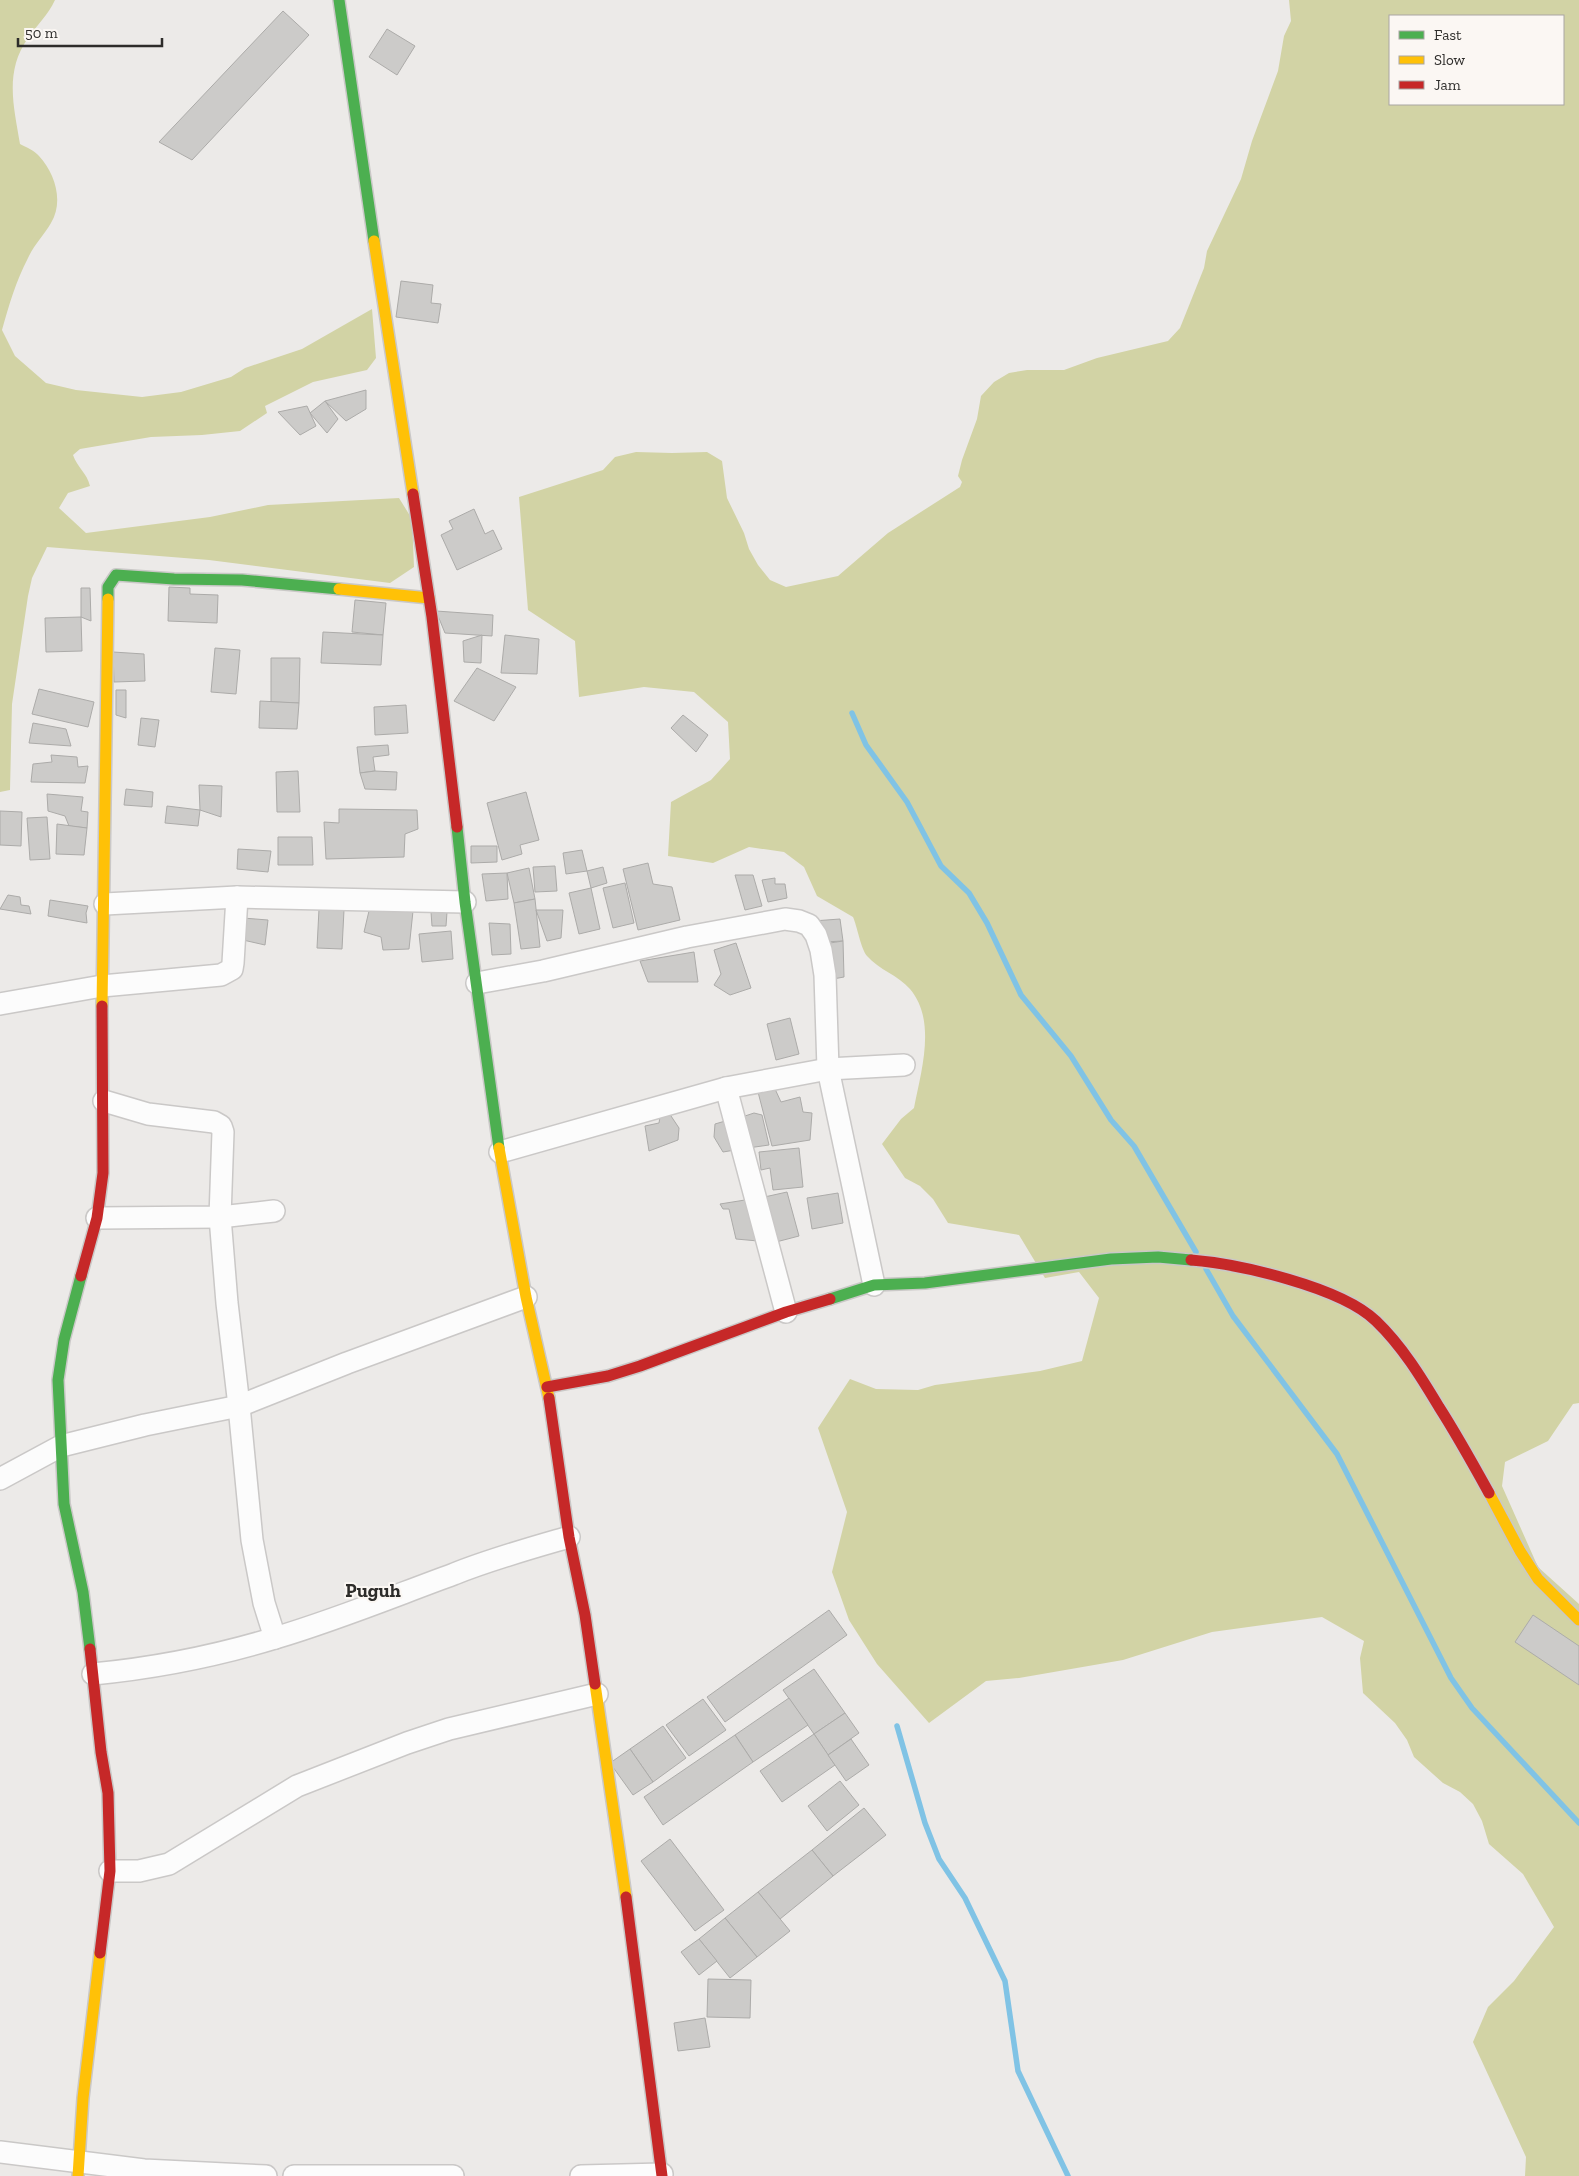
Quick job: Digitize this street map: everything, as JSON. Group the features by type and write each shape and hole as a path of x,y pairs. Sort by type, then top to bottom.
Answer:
{"street":[{"path":"339,0 429,598 451,766 465,902 500,1152 526,1297 547,1388 569,1536 585,1615 636,1965 662,2175 581,2176"},
{"path":"79,2168 84,2098 110,1871 108,1793 101,1752 83,1592 64,1504 58,1380 60,1360 97,1218 102,1173 104,1101 102,986 105,904 108,587 116,575 174,579 242,580 429,598"},
{"path":"105,904 237,898 465,902"},
{"path":"0,1004 102,986 221,975 228,972 234,963 237,898"},
{"path":"477,984 543,971 687,937 785,919 809,925 816,935 821,950 825,975 828,1069 874,1285"},
{"path":"500,1152 726,1088 828,1069 904,1064"},
{"path":"726,1088 786,1312"},
{"path":"104,1101 148,1114 214,1122 221,1126 223,1132 220,1217 228,1312 240,1406 252,1540 264,1603 274,1638"},
{"path":"97,1218 220,1217 274,1211"},
{"path":"547,1388 608,1376 640,1366 786,1312 874,1285 925,1283 1111,1258 1158,1257 1219,1262 1261,1272 1338,1296 1375,1320 1402,1351 1426,1386 1470,1457 1520,1551 1538,1579 1579,1620"},
{"path":"0,1479 61,1446 145,1425 240,1406 347,1363 526,1297"},
{"path":"93,1674 135,1670 227,1651 274,1638 324,1623 482,1564 569,1536"},
{"path":"110,1871 139,1871 169,1864 298,1786 407,1743 449,1729 597,1694"},
{"path":"0,2152 79,2168 266,2176"},
{"path":"294,2176 453,2176"}],"green space":[{"path":"0,0 55,0 21,51 13,77 13,90 20,144 37,154 45,163 56,188 57,206 51,223 33,249 24,267 13,293 2,330 15,356 46,383 76,390 142,397 181,392 231,377 245,368 302,349 372,309 376,358 367,370 313,382 265,406 267,413 240,431 151,437 80,449 73,455 87,477 90,486 68,493 59,508 86,533 210,517 268,505 399,498 412,519 414,567 390,583 209,560 47,547 32,578 28,596 12,704 10,790 0,792"},
{"path":"1289,0 1579,0 1579,1403 1573,1404 1548,1441 1505,1462 1502,1486 1538,1567 1579,1604 1579,2176 1525,2176 1526,2157 1473,2042 1488,2007 1514,1981 1554,1927 1523,1874 1489,1844 1482,1821 1473,1804 1460,1792 1443,1783 1414,1757 1407,1740 1395,1723 1363,1693 1360,1658 1364,1641 1322,1617 1212,1632 1123,1660 1019,1678 986,1681 929,1723 877,1664 849,1620 832,1572 847,1512 818,1428 850,1379 876,1389 918,1390 935,1385 1040,1371 1082,1361 1099,1298 1079,1272 1045,1278 1019,1235 948,1223 933,1199 920,1186 905,1178 882,1144 901,1119 914,1108 923,1063 925,1031 923,1016 918,1002 910,989 867,956 853,917 817,896 804,867 784,852 749,847 713,863 668,856 671,802 711,780 730,759 728,722 694,692 644,687 579,697 575,641 528,610 519,497 603,470 615,457 636,452 707,452 722,461 727,498 744,533 749,549 758,565 770,580 786,587 838,576 888,533 960,487 962,482 958,476 977,419 981,396 994,382 1009,373 1027,370 1064,370 1097,358 1168,341 1180,328 1204,268 1207,251 1241,179 1252,141 1278,71 1284,36 1291,21"}],"building":[{"path":"283,11 309,35 192,160 159,142"},
{"path":"387,29 415,46 397,75 369,57"},
{"path":"401,281 433,285 431,303 441,304 438,323 396,317"},
{"path":"366,390 366,409 346,421 325,401"},
{"path":"325,401 338,419 327,433 310,413"},
{"path":"307,406 316,426 300,435 278,412"},
{"path":"474,509 485,534 493,530 502,549 457,570 441,535 453,529 449,521"},
{"path":"169,587 190,588 190,594 218,595 217,623 168,621"},
{"path":"81,588 90,588 91,621 81,617"},
{"path":"355,600 386,603 383,635 352,632"},
{"path":"436,611 493,615 492,636 445,633"},
{"path":"81,617 82,651 46,652 45,618"},
{"path":"323,632 383,635 381,665 321,663"},
{"path":"482,635 481,663 464,662 463,641"},
{"path":"505,635 539,639 537,674 501,673"},
{"path":"215,648 240,650 236,694 211,692"},
{"path":"113,652 144,654 145,681 114,682"},
{"path":"271,658 300,658 299,703 271,702"},
{"path":"477,668 516,687 494,721 454,701"},
{"path":"39,689 94,702 88,727 32,714"},
{"path":"116,690 126,690 126,718 116,715"},
{"path":"260,701 299,703 297,729 259,728"},
{"path":"406,705 408,733 375,735 374,707"},
{"path":"683,715 708,735 696,752 671,728"},
{"path":"141,718 159,720 155,747 138,745"},
{"path":"33,723 66,729 71,746 29,743"},
{"path":"388,745 389,755 373,757 375,771 360,773 357,747"},
{"path":"51,755 77,757 78,767 88,766 85,783 31,782 33,764 52,762"},
{"path":"298,771 300,812 277,812 276,772"},
{"path":"375,771 397,772 396,790 365,789 360,773"},
{"path":"199,785 222,786 221,817 200,810"},
{"path":"126,789 153,792 152,807 124,805"},
{"path":"526,792 539,840 520,845 522,854 502,860 487,803"},
{"path":"47,794 83,797 81,811 88,812 87,828 69,826 65,816 48,811"},
{"path":"167,806 200,810 198,826 165,823"},
{"path":"339,809 417,810 418,829 405,834 404,857 326,859 324,822 339,823"},
{"path":"0,811 22,812 21,846 0,845"},
{"path":"47,817 50,859 30,860 27,818"},
{"path":"57,824 87,828 84,855 56,854"},
{"path":"278,837 312,837 313,865 278,865"},
{"path":"471,846 497,846 497,862 471,863"},
{"path":"238,849 271,851 268,872 237,869"},
{"path":"582,850 587,871 566,874 563,853"},
{"path":"648,863 653,884 672,887 680,920 638,930 623,869"},
{"path":"555,866 557,891 535,892 533,867"},
{"path":"603,867 607,883 591,888 587,871"},
{"path":"529,868 535,899 514,903 507,873"},
{"path":"507,873 508,899 486,901 482,874"},
{"path":"735,875 753,875 762,906 745,910"},
{"path":"775,878 775,884 785,884 787,898 768,902 762,880"},
{"path":"625,883 634,923 613,928 603,888"},
{"path":"591,888 600,929 579,934 569,893"},
{"path":"8,895 20,897 21,905 29,906 31,914 0,909"},
{"path":"535,899 540,947 521,949 514,903"},
{"path":"50,900 88,906 86,913 87,923 48,916"},
{"path":"319,909 344,910 342,949 317,948"},
{"path":"536,910 563,910 561,938 547,941"},
{"path":"369,911 413,911 409,949 383,950 381,937 364,932"},
{"path":"431,912 447,912 446,926 432,926"},
{"path":"243,918 268,920 265,945 243,940"},
{"path":"840,919 843,941 824,942 813,921"},
{"path":"489,923 510,924 511,954 492,955"},
{"path":"451,931 453,959 422,962 419,934"},
{"path":"843,941 844,977 833,979 830,943"},
{"path":"736,943 751,988 730,995 714,985 721,974 714,950"},
{"path":"694,952 698,982 648,982 640,961"},
{"path":"790,1018 799,1054 776,1060 767,1024"},
{"path":"775,1089 781,1102 800,1097 803,1112 812,1113 810,1140 772,1146 758,1092"},
{"path":"669,1113 679,1128 678,1140 649,1151 645,1126 659,1123 660,1117"},
{"path":"754,1113 762,1115 769,1145 748,1148 742,1117"},
{"path":"732,1119 741,1149 723,1152 714,1137 715,1124"},
{"path":"799,1148 803,1187 773,1190 770,1168 761,1170 759,1152"},
{"path":"787,1192 799,1236 776,1242 760,1198"},
{"path":"838,1193 843,1223 812,1229 807,1198"},
{"path":"745,1200 758,1241 736,1239 729,1209 723,1209 720,1204"},
{"path":"829,1610 847,1635 725,1722 707,1697"},
{"path":"1533,1615 1579,1646 1579,1685 1515,1642"},
{"path":"814,1669 845,1713 814,1734 783,1690"},
{"path":"789,1698 808,1725 753,1762 735,1735"},
{"path":"703,1699 726,1730 689,1756 666,1725"},
{"path":"845,1713 859,1733 828,1755 814,1734"},
{"path":"663,1726 686,1758 653,1782 630,1749"},
{"path":"814,1734 835,1765 782,1802 760,1771"},
{"path":"735,1735 753,1762 663,1825 644,1797"},
{"path":"851,1739 869,1765 846,1781 828,1755"},
{"path":"630,1749 653,1782 633,1795 610,1763"},
{"path":"840,1781 859,1805 827,1831 808,1806"},
{"path":"864,1808 886,1835 833,1876 812,1850"},
{"path":"670,1839 724,1910 695,1931 641,1861"},
{"path":"812,1850 833,1876 780,1919 758,1892"},
{"path":"758,1892 790,1931 757,1957 725,1918"},
{"path":"725,1918 757,1957 730,1978 699,1939"},
{"path":"699,1939 717,1961 699,1975 681,1952"},
{"path":"708,1979 751,1980 750,2018 707,2017"},
{"path":"705,2018 710,2047 678,2051 674,2023"}],"waterway":[{"path":"852,713 866,745 907,802 941,866 969,893 987,923 1021,995 1071,1056 1111,1120 1134,1146 1196,1252"},
{"path":"1206,1269 1233,1316 1337,1454 1451,1678 1472,1708 1579,1823"},
{"path":"897,1726 925,1823 939,1859 965,1898 1005,1981 1018,2071 1068,2176"}],"traffic: fast":[{"path":"339,0 374,241"},
{"path":"108,599 108,587 116,575 174,579 242,580 339,589"},
{"path":"457,827 465,902 499,1148"},
{"path":"830,1299 874,1285 925,1283 1111,1259 1158,1257 1191,1260"},
{"path":"81,1276 64,1340 58,1380 64,1504 83,1592 90,1649"}],"traffic: slow":[{"path":"374,241 413,494"},
{"path":"339,589 429,598"},
{"path":"102,1006 108,599"},
{"path":"499,1148 526,1297 549,1398"},
{"path":"1489,1493 1520,1551 1538,1579 1579,1620"},
{"path":"595,1684 626,1897"},
{"path":"78,2176 83,2098 100,1953"}],"traffic: jam":[{"path":"413,494 432,617 457,827"},
{"path":"81,1276 97,1218 103,1173 102,1006"},
{"path":"1191,1260 1235,1266 1288,1279 1339,1298 1360,1309 1376,1321 1403,1351 1418,1373 1459,1439 1489,1493"},
{"path":"547,1387 608,1376 786,1312 830,1299"},
{"path":"549,1398 569,1537 585,1615 595,1684"},
{"path":"90,1649 101,1752 108,1793 110,1871 100,1953"},
{"path":"626,1897 662,2176"}],"district":[{"name":"Puguh","path":"373,1590"}]}
